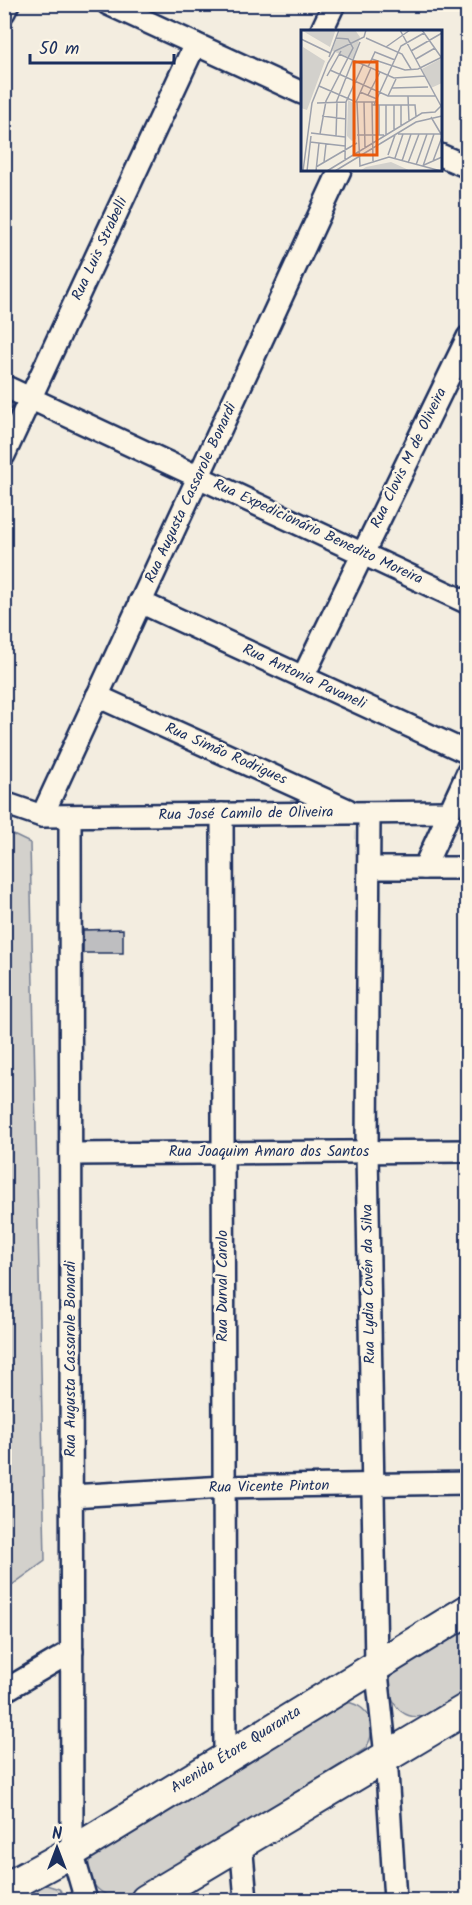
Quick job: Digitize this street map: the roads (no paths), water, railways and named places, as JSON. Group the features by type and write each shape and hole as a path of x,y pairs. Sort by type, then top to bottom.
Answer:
{"street":[{"path":"4,12 8,4"},
{"path":"108,4 195,44 300,84"},
{"path":"322,30 334,4"},
{"name":"Rua Luis Strabelli","path":"4,455 195,44"},
{"path":"442,155 468,167"},
{"name":"Rua Augusta Cassarole Bonardi","path":"42,816 340,171"},
{"name":"Rua Clovis M de Oliveira","path":"303,677 468,337"},
{"name":"Rua Expedicionário Benedito Moreira","path":"4,386 468,603"},
{"name":"Rua Antonia Pavaneli","path":"140,602 468,753"},
{"name":"Rua Simão Rodrigues","path":"97,696 362,813"},
{"path":"424,868 468,772"},
{"name":"Rua José Camilo de Oliveira","path":"4,803 42,816 449,812"},
{"name":"Rua Lydia Covén da Silva","path":"362,813 369,868 367,1152 376,1664 386,1756 395,1900"},
{"name":"Rua Durval Carolo","path":"222,814 225,1758"},
{"name":"Rua Augusta Cassarole Bonardi","path":"70,816 72,1852 86,1900"},
{"path":"369,868 468,868"},
{"name":"Rua Joaquim Amaro dos Santos","path":"70,1154 468,1151"},
{"name":"Rua Vicente Pinton","path":"71,1496 224,1487 468,1484"},
{"name":"Avenida Étore Quaranta","path":"4,1889 72,1852 376,1664 468,1610"},
{"path":"4,1691 72,1651"},
{"path":"146,1900 468,1708"},
{"path":"242,1842 246,1900"}]}
